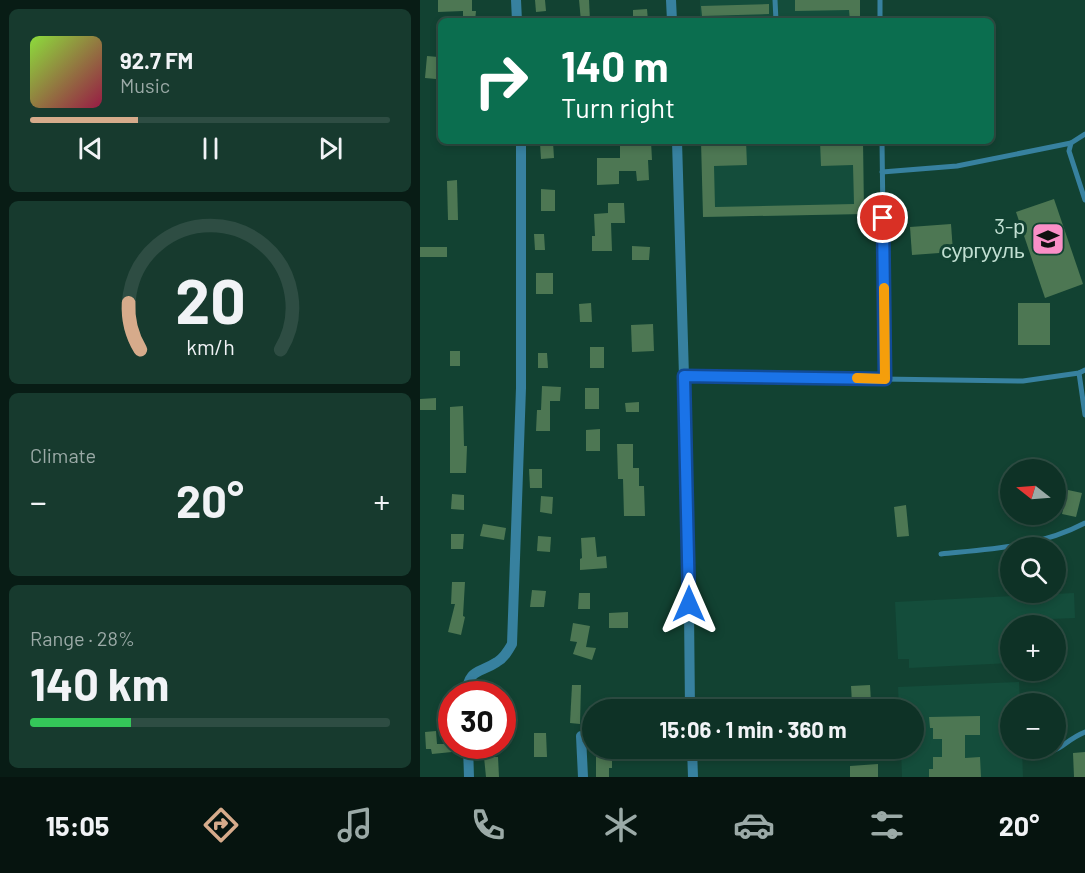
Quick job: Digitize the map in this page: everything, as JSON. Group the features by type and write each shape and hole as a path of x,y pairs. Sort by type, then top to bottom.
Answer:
{"street":[{"path":"516,0 517,18"},
{"path":"671,0 672,18"},
{"path":"469,681 476,671 495,664 505,656 512,644 520,388 521,144"},
{"path":"676,144 688,511 690,699"},
{"path":"581,736 583,777"},
{"path":"468,759 469,777"},
{"path":"692,759 693,777"}],"lane":[{"path":"775,0 776,18"},
{"path":"880,0 880,18"},
{"path":"882,172 957,166 1071,143 1085,134"},
{"path":"1071,143 1070,158 1085,200"},
{"path":"882,144 885,379"},
{"path":"684,376 1023,381 1082,372 1085,415"},
{"path":"941,554 1022,546 1060,536 1085,523"},
{"path":"1066,744 1085,732"}],"shaded area":[{"path":"700,0 859,0 860,18 700,18"},
{"path":"702,144 863,144 864,214 703,217"},
{"path":"1066,593 1074,593 1075,618 1066,618 1066,615 1000,615 1000,664 909,668 909,659 898,659 895,602 1000,597 1000,603 1066,603"},
{"path":"1019,682 1020,693 1000,693 1000,759 1022,759 1023,777 902,777 901,759 924,759 924,699 899,699 898,687"}],"building":[{"path":"438,0 472,0 472,11 476,11 475,18 463,18 463,11 438,12"},
{"path":"535,0 545,0 546,11 536,12"},
{"path":"579,0 589,0 590,18 581,18"},
{"path":"795,0 860,0 860,18 850,18 849,10 795,11"},
{"path":"769,4 769,14 702,16 701,6"},
{"path":"647,9 648,18 633,18 633,10"},
{"path":"427,56 438,57 436,79 425,78"},
{"path":"540,144 553,144 554,158 541,159"},
{"path":"620,144 651,144 652,160 648,160 649,180 637,181 636,171 619,171 619,184 597,185 597,158 620,158"},
{"path":"701,144 746,144 747,165 714,166 715,207 854,204 853,165 821,166 820,144 863,144 864,214 703,217"},
{"path":"457,180 458,220 448,220 447,181"},
{"path":"541,189 555,190 555,211 541,211"},
{"path":"1054,199 1083,284 1045,298 1016,212"},
{"path":"608,203 624,203 625,223 611,223 612,251 592,251 592,236 595,236 594,214 608,213"},
{"path":"951,224 953,252 912,255 910,227"},
{"path":"534,234 544,234 545,250 535,250"},
{"path":"632,246 650,247 649,260 632,260"},
{"path":"420,247 447,247 447,257 420,257"},
{"path":"536,273 553,273 553,294 536,294"},
{"path":"591,303 592,322 580,322 579,304"},
{"path":"1018,303 1050,303 1050,345 1018,345"},
{"path":"653,324 654,351 632,352 631,325"},
{"path":"590,347 604,347 604,368 590,368"},
{"path":"450,351 460,351 460,366 450,366"},
{"path":"538,353 547,353 548,368 538,368"},
{"path":"542,386 561,387 560,401 550,401 550,431 536,431 537,410 541,410"},
{"path":"585,388 599,388 599,409 585,409"},
{"path":"436,398 436,410 420,410 420,399"},
{"path":"639,402 639,412 626,412 625,403"},
{"path":"463,406 464,446 467,446 466,473 450,473 450,407"},
{"path":"600,429 600,451 586,451 586,430"},
{"path":"617,444 633,444 633,468 639,468 639,486 644,486 645,516 624,516 623,479 618,479"},
{"path":"529,469 542,469 542,488 530,488"},
{"path":"1068,490 1082,493 1076,517 1066,515"},
{"path":"452,494 464,495 464,510 451,509"},
{"path":"541,496 553,497 552,514 540,512"},
{"path":"906,505 909,536 897,537 894,507"},
{"path":"483,524 506,528 504,540 480,536"},
{"path":"451,534 464,534 463,549 451,549"},
{"path":"538,536 551,537 550,552 537,551"},
{"path":"595,537 597,557 606,556 607,568 580,570 581,538"},
{"path":"452,582 465,582 463,616 465,617 461,635 448,632 455,604 451,604"},
{"path":"532,590 546,591 544,607 530,607"},
{"path":"579,593 590,593 590,609 578,609"},
{"path":"628,612 628,628 609,628 609,613"},
{"path":"573,623 590,626 586,647 596,648 592,660 573,654 577,642 570,641"},
{"path":"572,685 581,685 580,724 570,723"},
{"path":"870,685 871,699 852,699 851,686"},
{"path":"980,716 980,735 965,735 965,758 980,757 981,777 929,777 929,769 933,769 933,757 942,757 942,739 933,739 933,728 930,728 929,717"},
{"path":"436,731 438,753 432,754 431,749 426,749 425,732"},
{"path":"534,733 546,733 547,757 534,757"},
{"path":"1085,752 1085,777 1074,777 1073,753"},
{"path":"484,759 498,759 499,777 486,777"},
{"path":"596,759 612,759 609,777 596,777"},
{"path":"878,764 878,777 850,777 850,766"}],"slow traffic":[{"path":"857,378 885,379 884,288"}],"place":[{"name":"3-р сургууль","path":"1048,239"}],"route":[{"path":"689,604 684,376 885,379 883,218"}]}
